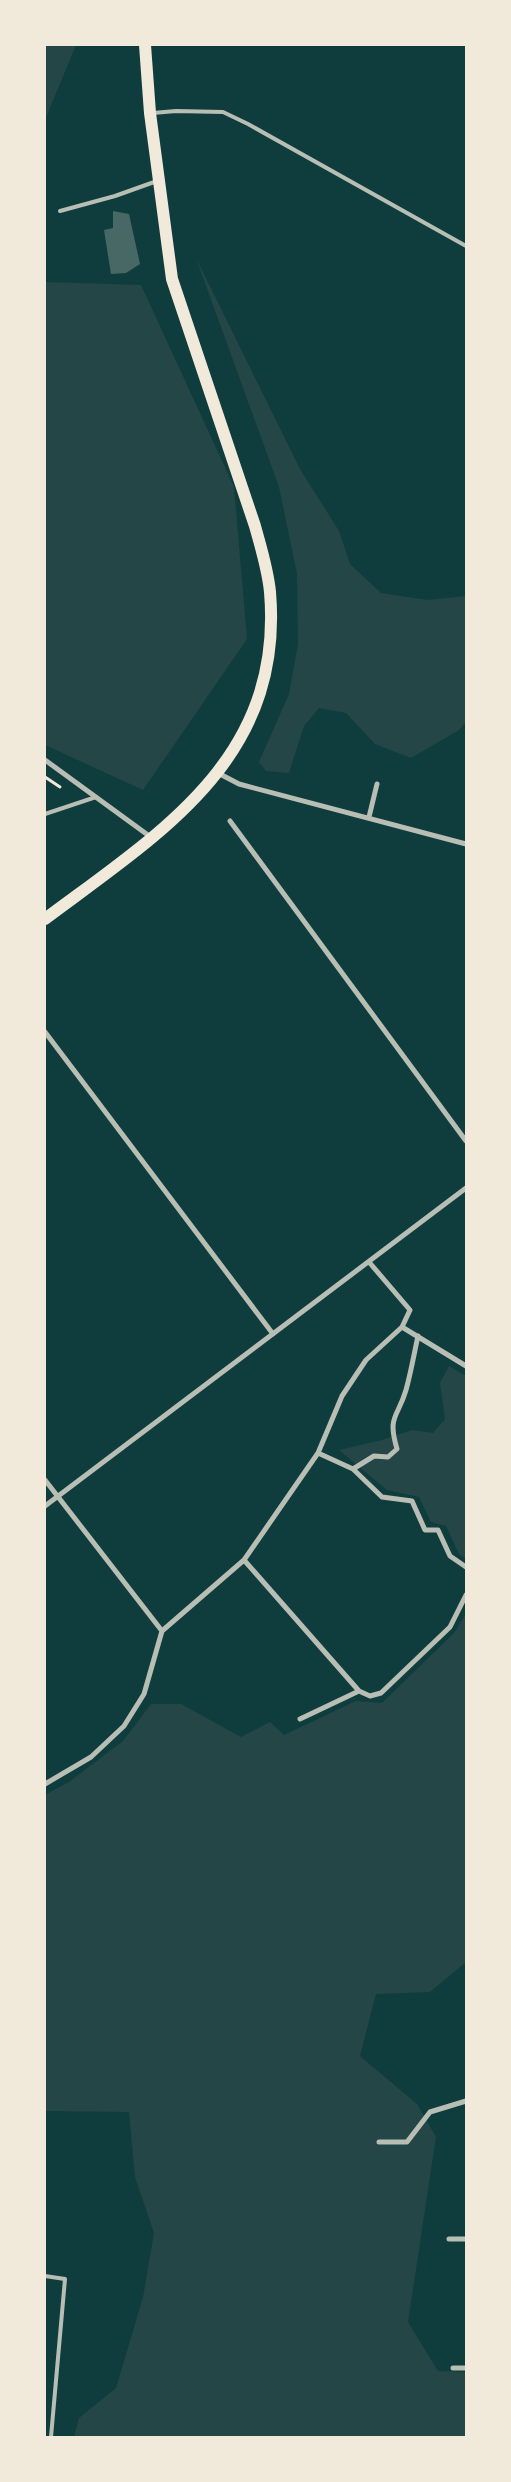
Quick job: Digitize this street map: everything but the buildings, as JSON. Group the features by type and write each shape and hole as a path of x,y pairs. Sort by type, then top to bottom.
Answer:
{"main road":[{"path":"45,919 153,838 182,813 218,773 241,737 256,704 269,647 270,590 255,526 172,279 150,113 145,45"}],"street":[{"path":"45,760 153,838"},
{"path":"218,773 239,784 466,844"},
{"path":"369,817 377,784"},
{"path":"230,821 466,1141"},
{"path":"45,1032 273,1334"},
{"path":"45,1506 466,1188"},
{"path":"45,1784 91,1757 124,1726 144,1694 162,1630 244,1560 318,1453 342,1396 366,1360 402,1327 410,1310 369,1262"},
{"path":"402,1327 466,1366"},
{"path":"353,1469 374,1456 388,1457 397,1449 392,1433 394,1415 404,1397 418,1336"},
{"path":"318,1453 353,1469 382,1497 412,1501 425,1530 438,1530 450,1556 466,1567"},
{"path":"45,1480 162,1630"},
{"path":"244,1560 359,1691 370,1696 381,1693 450,1627 466,1595"},
{"path":"300,1719 359,1691"},
{"path":"379,2142 407,2142 430,2112 466,2101"},
{"path":"449,2239 466,2239"},
{"path":"453,2368 466,2368"}],"lane":[{"path":"150,113 176,111 223,112 248,124 466,246"},
{"path":"60,211 115,196 159,181"},
{"path":"45,814 96,797"},
{"path":"45,2276 64,2279 51,2437"}],"shaded area":[{"path":"45,45 76,45 45,120"},
{"path":"196,258 300,469 339,531 350,564 381,593 427,600 466,596 466,722 459,730 411,758 375,744 346,713 319,708 304,726 289,773 266,771 259,762 289,694 298,644 297,574 279,487"},
{"path":"45,282 141,285 234,487 247,639 143,790 45,745"},
{"path":"449,1366 466,1376 466,1559 459,1554 446,1526 431,1522 419,1497 387,1490 339,1450 382,1440 412,1430 433,1433 445,1419 440,1383"},
{"path":"466,1614 466,1962 430,1992 376,1994 360,2056 417,2104 436,2137 408,2322 438,2371 466,2372 466,2437 74,2437 79,2418 116,2388 143,2297 154,2233 135,2177 129,2112 45,2111 45,1795 69,1782 123,1741 151,1704 181,1704 241,1737 270,1722 284,1735 356,1701 382,1703 454,1633"}]}
